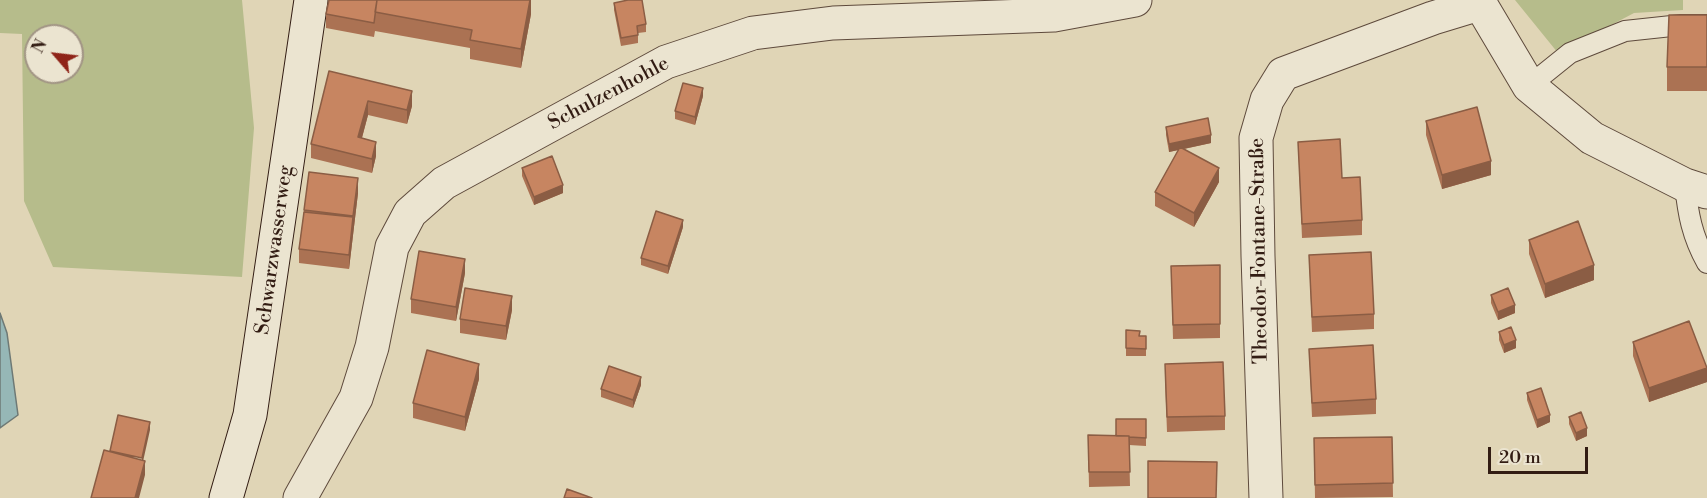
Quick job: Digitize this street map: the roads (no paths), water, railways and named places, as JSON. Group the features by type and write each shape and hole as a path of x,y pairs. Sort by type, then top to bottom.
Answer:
{"street":[{"name":"Schwarzwasserweg","path":"226,498 250,415 311,0"},
{"name":"Schulzenhohle","path":"300,498 356,398 372,347 392,247 410,213 444,183 666,62 753,33 833,23 1054,15 1135,0"},
{"path":"1405,0 1433,18"},
{"path":"1479,2 1529,86 1592,138 1696,188"},
{"name":"Theodor-Fontane-Straße","path":"1266,498 1256,138 1267,100 1283,74 1479,2"}],"lane":[{"path":"1529,86 1570,53 1625,31 1681,25 1707,25"},
{"path":"1696,188 1688,213 1696,243 1707,263"}],"water":[{"path":"0,313 7,333 18,415 0,428"}]}
